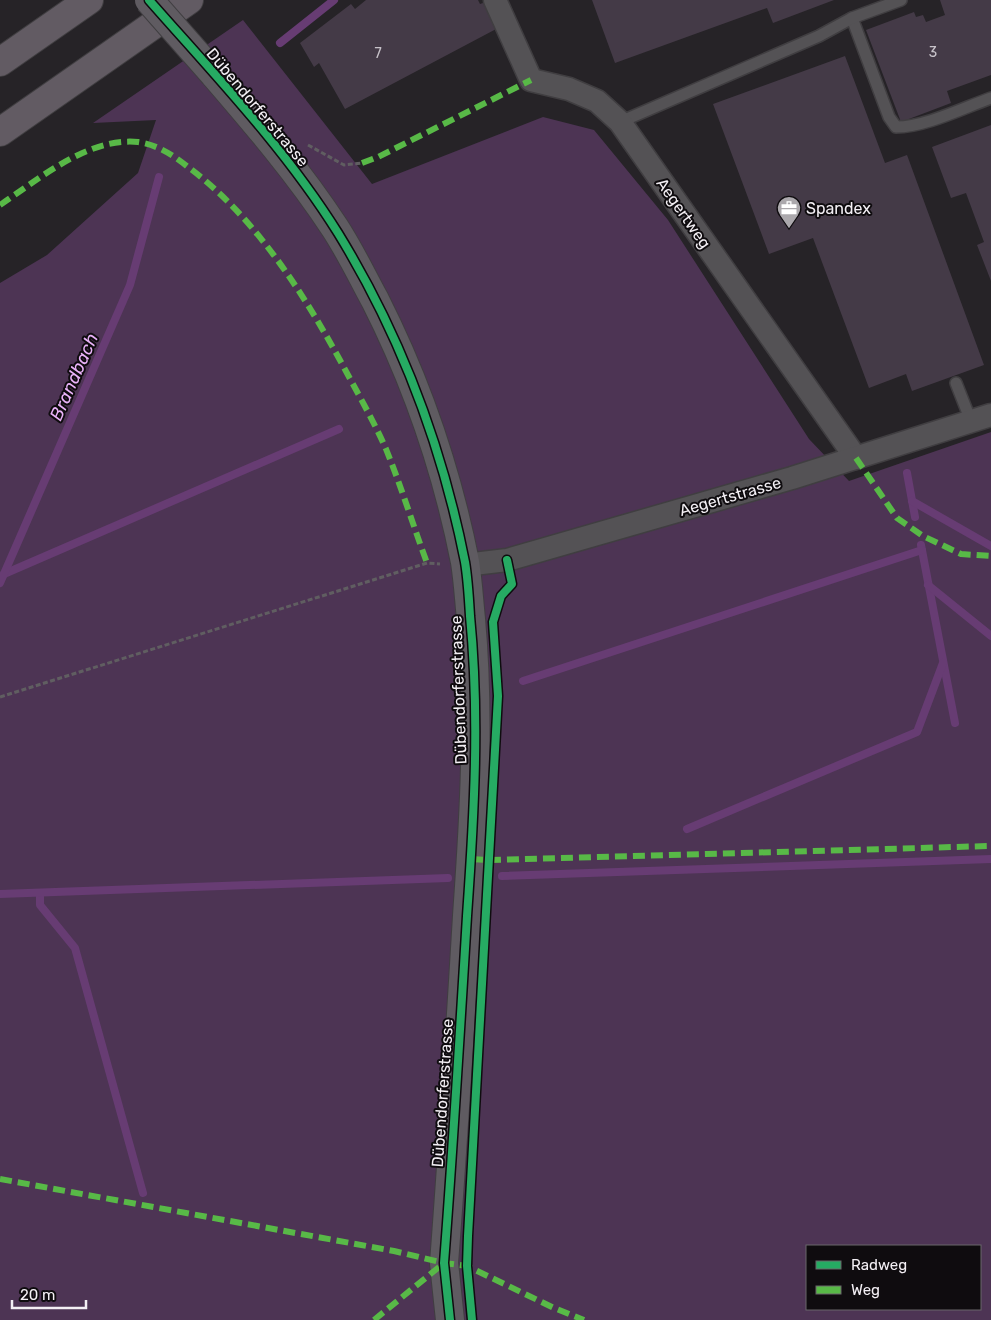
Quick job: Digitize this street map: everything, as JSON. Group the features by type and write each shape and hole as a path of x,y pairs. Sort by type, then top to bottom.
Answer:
{"highway":[{"path":"0,62 89,0"},
{"path":"0,132 189,0"}],"street":[{"name":"Dübendorferstrasse","path":"149,0 273,142 337,231 358,268 411,378 430,428 446,481 465,565 474,659 475,761 471,859 444,1263 450,1320"},
{"name":"Aegertweg","path":"495,0 531,80 569,88 597,101 620,122 856,458"},
{"name":"Aegertstrasse","path":"465,565 507,560 856,458 981,418"}],"lane":[{"path":"620,122 820,36 852,18 901,0"},
{"path":"852,18 889,117 896,127 907,127 922,123 991,98"},
{"path":"956,383 981,418"}],"path":[{"path":"304,143 344,165 362,163"},
{"path":"0,697 427,563 465,565"}],"shaded area":[{"path":"243,20 372,184 543,117 594,130 668,220 809,439 849,481 991,432 991,1320 0,1320 0,283 47,255 138,173 156,120 93,123"}],"building":[{"path":"366,0 478,0 480,4 483,3 498,28 345,109 319,63 314,67 300,43 351,4 355,9"},
{"path":"592,0 834,0 773,23 767,8 615,63"},
{"path":"940,0 991,0 991,75 947,91 951,103 901,122 866,30 914,12 916,17 923,15 926,22 945,15"},
{"path":"845,56 885,163 907,155 984,365 912,391 906,374 869,388 813,238 769,254 713,104"},
{"path":"991,125 991,281 977,245 984,242 966,193 951,198 932,147"}],"waterway":[{"name":"Brandbach","path":"280,43 334,0"},
{"name":"Brandbach","path":"0,583 130,285 159,177"},
{"path":"4,574 339,429"},
{"path":"907,473 915,517"},
{"path":"912,501 991,546"},
{"path":"921,545 955,723"},
{"path":"523,681 922,550"},
{"path":"928,585 991,636"},
{"path":"687,829 917,732 943,663"},
{"path":"502,876 991,859"},
{"path":"0,894 448,878"},
{"path":"40,893 40,905 75,948 143,1193"}],"marked path":[{"path":"362,163 378,157 531,80"},
{"path":"0,205 65,162 101,146 119,142 145,143 159,148 188,167 236,210 258,235 279,262 316,318 368,412 386,449 427,563"},
{"path":"856,458 897,518 923,536 961,554 991,556"},
{"path":"471,859 991,846"},
{"path":"0,1179 467,1266 554,1308 584,1320"},
{"path":"374,1320 444,1263"}],"cycle path":[{"path":"149,0 224,84 295,171 338,233 360,271 381,311 416,392 444,476 465,562 475,691 475,766 472,841 444,1263 450,1320"},
{"path":"472,1320 467,1266 468,1236 498,696 493,622 501,596 512,584 507,560"}],"place":[{"name":"Spandex","path":"789,229"}]}
